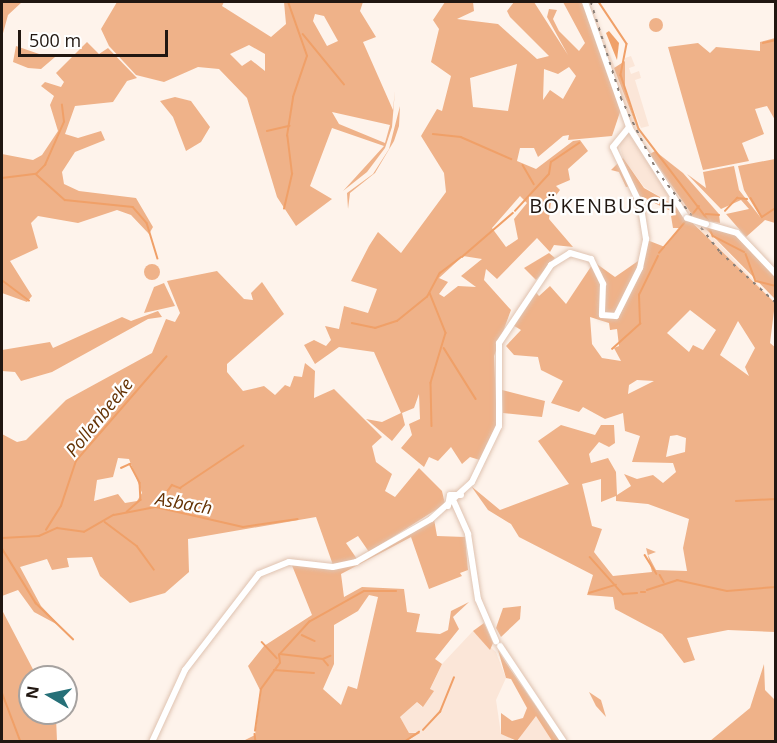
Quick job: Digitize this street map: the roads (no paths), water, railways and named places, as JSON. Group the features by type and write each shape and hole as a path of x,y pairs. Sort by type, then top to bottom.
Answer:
{"main road":[{"path":"585,2 629,127 687,218 737,233 776,274"},
{"path":"152,741 185,670 259,574 289,562 333,567 352,564 448,507 461,495 485,464 498,432 498,347 539,278 565,255 587,257 601,275 602,312 610,319 640,268 646,239 644,213 612,144 629,127"},
{"path":"448,507 450,495 461,495"},
{"path":"454,502 458,509 488,623 564,741"},
{"path":"448,507 458,509"}],"waterway":[{"path":"284,209 292,174 287,136 293,97 307,56 288,2"},
{"path":"599,2 627,44 621,75 639,129 709,221"},
{"path":"303,34 344,84"},
{"path":"763,43 776,40"},
{"path":"2,178 36,174 45,165 64,122 62,105"},
{"path":"267,131 289,126"},
{"path":"433,134 461,137 511,159"},
{"path":"515,211 549,174 551,162 579,143"},
{"path":"523,165 534,184"},
{"path":"36,174 65,200 133,207 147,223 158,258"},
{"path":"725,211 737,198 747,199"},
{"path":"751,198 762,217 776,208"},
{"path":"692,215 699,206"},
{"path":"462,257 513,213"},
{"path":"706,214 719,215"},
{"path":"659,253 686,221"},
{"path":"709,226 713,236 744,252"},
{"path":"746,254 756,281 776,286"},
{"path":"612,349 640,324 639,295 658,256"},
{"path":"352,323 375,328 397,321 427,297 440,273 461,257"},
{"path":"2,280 29,300"},
{"path":"430,293 446,333 431,383 432,426"},
{"path":"444,348 476,399"},
{"name":"Pollenbeeke","path":"46,530 61,506 76,461 166,357"},
{"path":"156,507 172,485 180,488 243,446"},
{"path":"121,468 130,464 140,483 141,500 127,512"},
{"path":"736,501 776,499"},
{"name":"Asbach","path":"2,538 39,536 57,528 84,532 114,515 156,507 243,527 297,519"},
{"path":"105,522 137,546 154,569"},
{"path":"2,548 36,603 73,639"},
{"path":"645,555 657,574"},
{"path":"590,557 623,594 637,593"},
{"path":"660,575 664,582"},
{"path":"647,590 677,580 727,591 776,587"},
{"path":"589,593 616,585"},
{"path":"255,731 261,689 280,663 279,655 309,622 364,591 396,591"},
{"path":"302,635 315,641"},
{"path":"262,642 277,658"},
{"path":"280,654 323,659 328,665"},
{"path":"323,659 330,656"},
{"path":"274,670 314,673"},
{"path":"423,730 440,712 454,678"},
{"path":"2,692 21,742"},
{"path":"404,742 419,732"},
{"path":"255,734 256,742"}],"railway":[{"path":"591,2 621,98 657,171 720,252 776,303"}],"district":[{"name":"BÖKENBUSCH","path":"603,205"}]}
